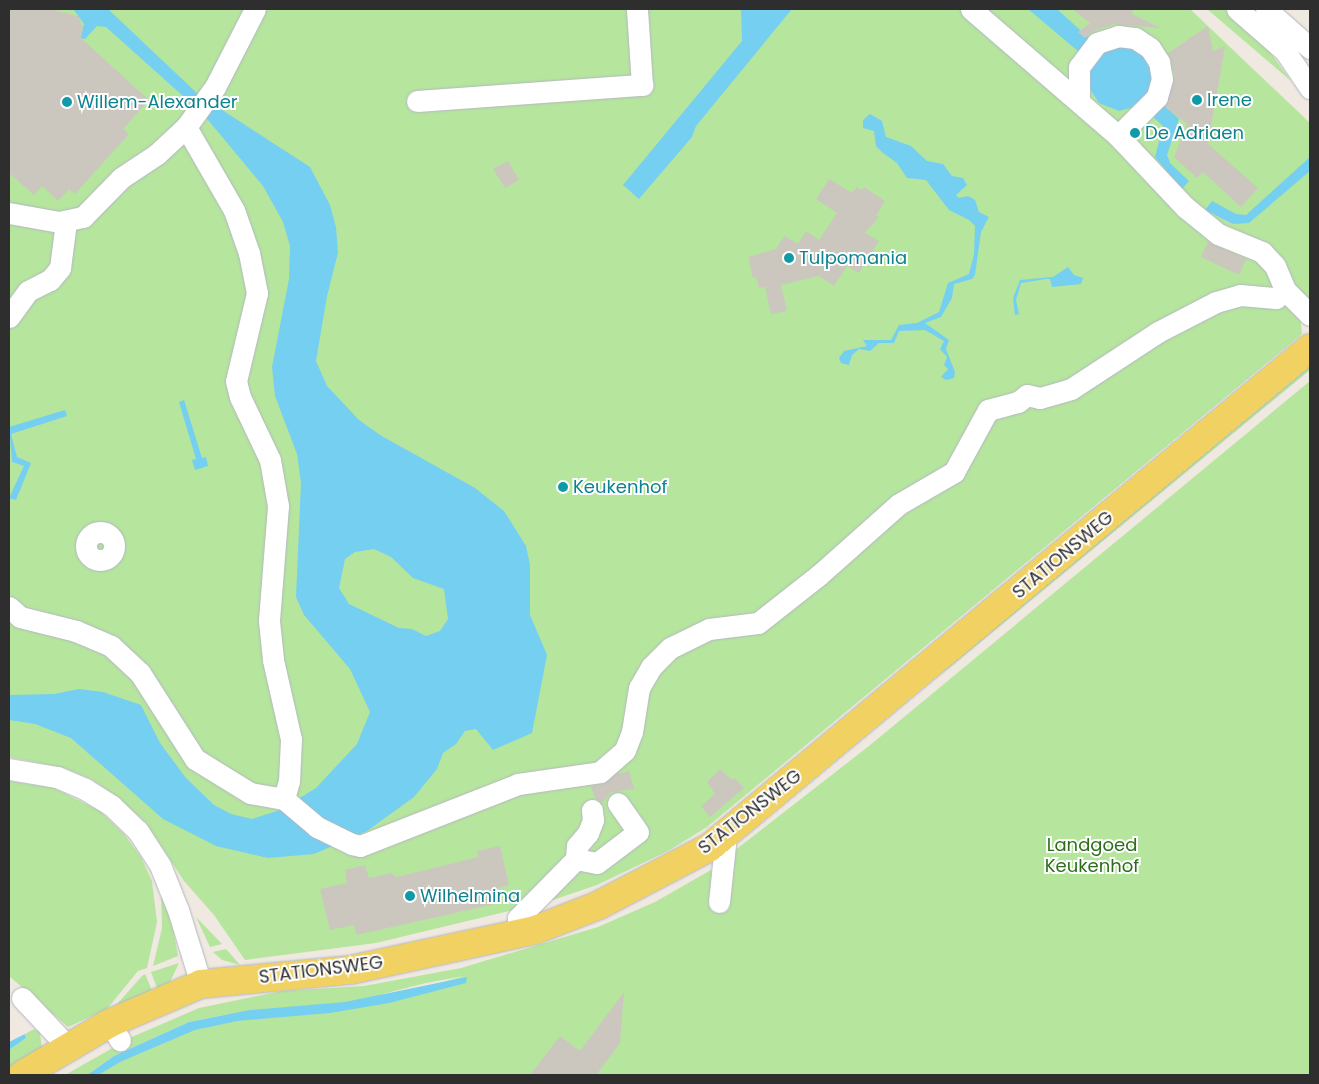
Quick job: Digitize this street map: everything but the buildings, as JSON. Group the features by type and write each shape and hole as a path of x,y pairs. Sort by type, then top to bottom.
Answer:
{"main road":[{"name":"STATIONSWEG","path":"22,1075 69,1048 115,1032 201,984 350,970 517,934 599,905 710,847 1310,348"}],"street":[{"path":"9,213 66,222 82,217 94,208 121,178 157,154 188,124 215,87 255,9"},
{"path":"417,101 642,84 637,9"},
{"path":"971,9 1118,136 1185,207 1218,234 1262,252 1275,266 1285,290 1310,315"},
{"path":"1237,9 1285,51 1310,88"},
{"path":"1266,9 1310,48"},
{"path":"1079,102 1077,74 1083,60 1097,44 1118,36 1135,38 1150,48 1159,62 1162,79 1151,104 1118,136"},
{"path":"188,124 234,210 250,253 257,293 236,381 240,397 270,460 278,506 269,621 273,660 291,739 289,781 285,800"},
{"path":"9,318 28,291 50,280 60,268 66,222"},
{"path":"9,608 20,617 76,631 111,646 140,673 195,759 250,794 285,800 316,827 360,846 518,784 600,772 625,750 632,732 639,688 651,667 670,648 710,629 758,623 819,576 899,504 954,472 988,410 1018,402 1028,395 1040,398 1071,389 1158,332 1216,302 1240,295 1276,298 1285,290"},
{"path":"9,769 58,777 85,789 112,806 138,831 167,883 201,984"},
{"path":"576,859 597,863 638,832 618,803"},
{"path":"517,934 518,918 576,859 577,846 588,833 593,820 592,810"},
{"path":"719,902 726,834"},
{"path":"22,998 69,1048"}],"green space":[{"name":"Keukenhof","path":"9,9 1190,9 1310,123 1310,306 1300,314 1302,334 707,827 668,851 597,885 547,902 376,943 245,960 214,915 184,881 146,823 116,796 91,779 64,768 9,757"},
{"path":"1207,9 1225,9 1269,51 1291,81"},
{"path":"1310,362 1310,370 950,667 880,720"},
{"name":"Landgoed Keukenhof","path":"1310,381 1310,1075 65,1075 132,1037 199,1008 282,991 364,986 461,968 598,927 655,902 711,870 714,885 734,851 869,746","holes":["464,976 408,992 379,995 426,983","229,1014 91,1072 114,1056 189,1022"]},
{"path":"9,781 54,788 100,811 124,834 141,857 152,881 157,922 147,968 138,971 107,1009 68,1027 9,976"},
{"path":"161,891 172,922 178,956 153,966 162,928"},
{"path":"196,917 222,944 210,947"},
{"path":"226,949 240,965 222,960 213,952"},
{"path":"179,963 170,982 158,991 151,972"},
{"path":"145,974 153,993 110,1012 142,976"},
{"path":"38,1022 43,1054 9,1075 9,1050 26,1038 25,1034 34,1029 37,1031"}],"water":[{"path":"73,9 108,9 199,95 310,167 330,205 336,227 338,253 327,296 316,361 327,386 359,420 380,435 475,488 504,511 526,546 530,565 530,615 547,655 532,733 493,750 476,729 465,731 456,744 443,753 437,769 414,797 367,831 314,854 268,858 216,846 163,819 71,738 35,724 9,720 9,695 54,694 79,689 103,692 141,705 160,743 186,778 214,805 231,814 252,819 280,810 316,788 357,744 370,712 350,669 304,615 296,597 301,483 297,454 275,396 272,367 289,279 290,246 283,222 263,186 203,114 106,27 97,26 85,39 80,38 84,24","holes":["374,549 391,557 413,578 444,589 448,619 440,631 426,636 412,629 399,628 349,604 339,588 345,559 355,552"]},
{"path":"741,9 792,9 696,126 692,137 639,199 623,185 742,41"},
{"path":"1028,9 1057,9 1102,50 1122,44 1143,52 1154,71 1151,93 1179,119 1167,155 1170,163 1189,181 1182,189 1155,157 1163,126 1140,105 1119,111 1099,103 1088,86 1091,62"},
{"path":"870,114 882,121 886,137 911,146 927,161 943,164 952,176 963,178 967,185 956,195 959,198 968,196 975,200 979,212 989,217 981,232 975,275 972,279 954,284 952,298 941,317 925,323 949,340 946,349 955,372 954,378 946,380 941,377 948,369 944,365 947,357 940,349 944,341 925,330 899,331 894,343 879,343 870,351 859,349 852,355 849,365 841,363 839,358 844,351 867,346 863,340 891,340 899,325 917,323 939,312 948,283 969,274 974,254 975,226 969,220 949,210 926,180 907,178 897,163 876,146 874,131 863,128 863,120"},
{"path":"1310,157 1310,171 1249,223 1233,224 1205,210 1212,201 1236,214 1246,215"},
{"path":"1068,267 1074,275 1083,278 1081,284 1052,287 1050,279 1021,283 1016,300 1019,314 1015,315 1013,298 1020,280 1053,277"},
{"path":"184,400 202,458 206,457 208,466 195,470 192,460 196,459 179,402"},
{"path":"65,410 67,416 11,434 17,457 31,463 16,500 9,498 24,466 12,462 9,427"},
{"path":"467,977 466,983 389,1003 330,1013 237,1021 195,1030 122,1061 98,1075 87,1075 114,1056 189,1022 250,1010 345,1002"},
{"path":"25,1034 26,1038 9,1050 9,1042"}],"place":[{"name":"Irene","path":"1197,100"},
{"name":"Willem-Alexander","path":"67,102"},
{"name":"De Adriaen","path":"1135,133"},
{"name":"Tulpomania","path":"789,258"},
{"name":"Keukenhof","path":"563,487"},
{"name":"Wilhelmina","path":"410,896"}]}
